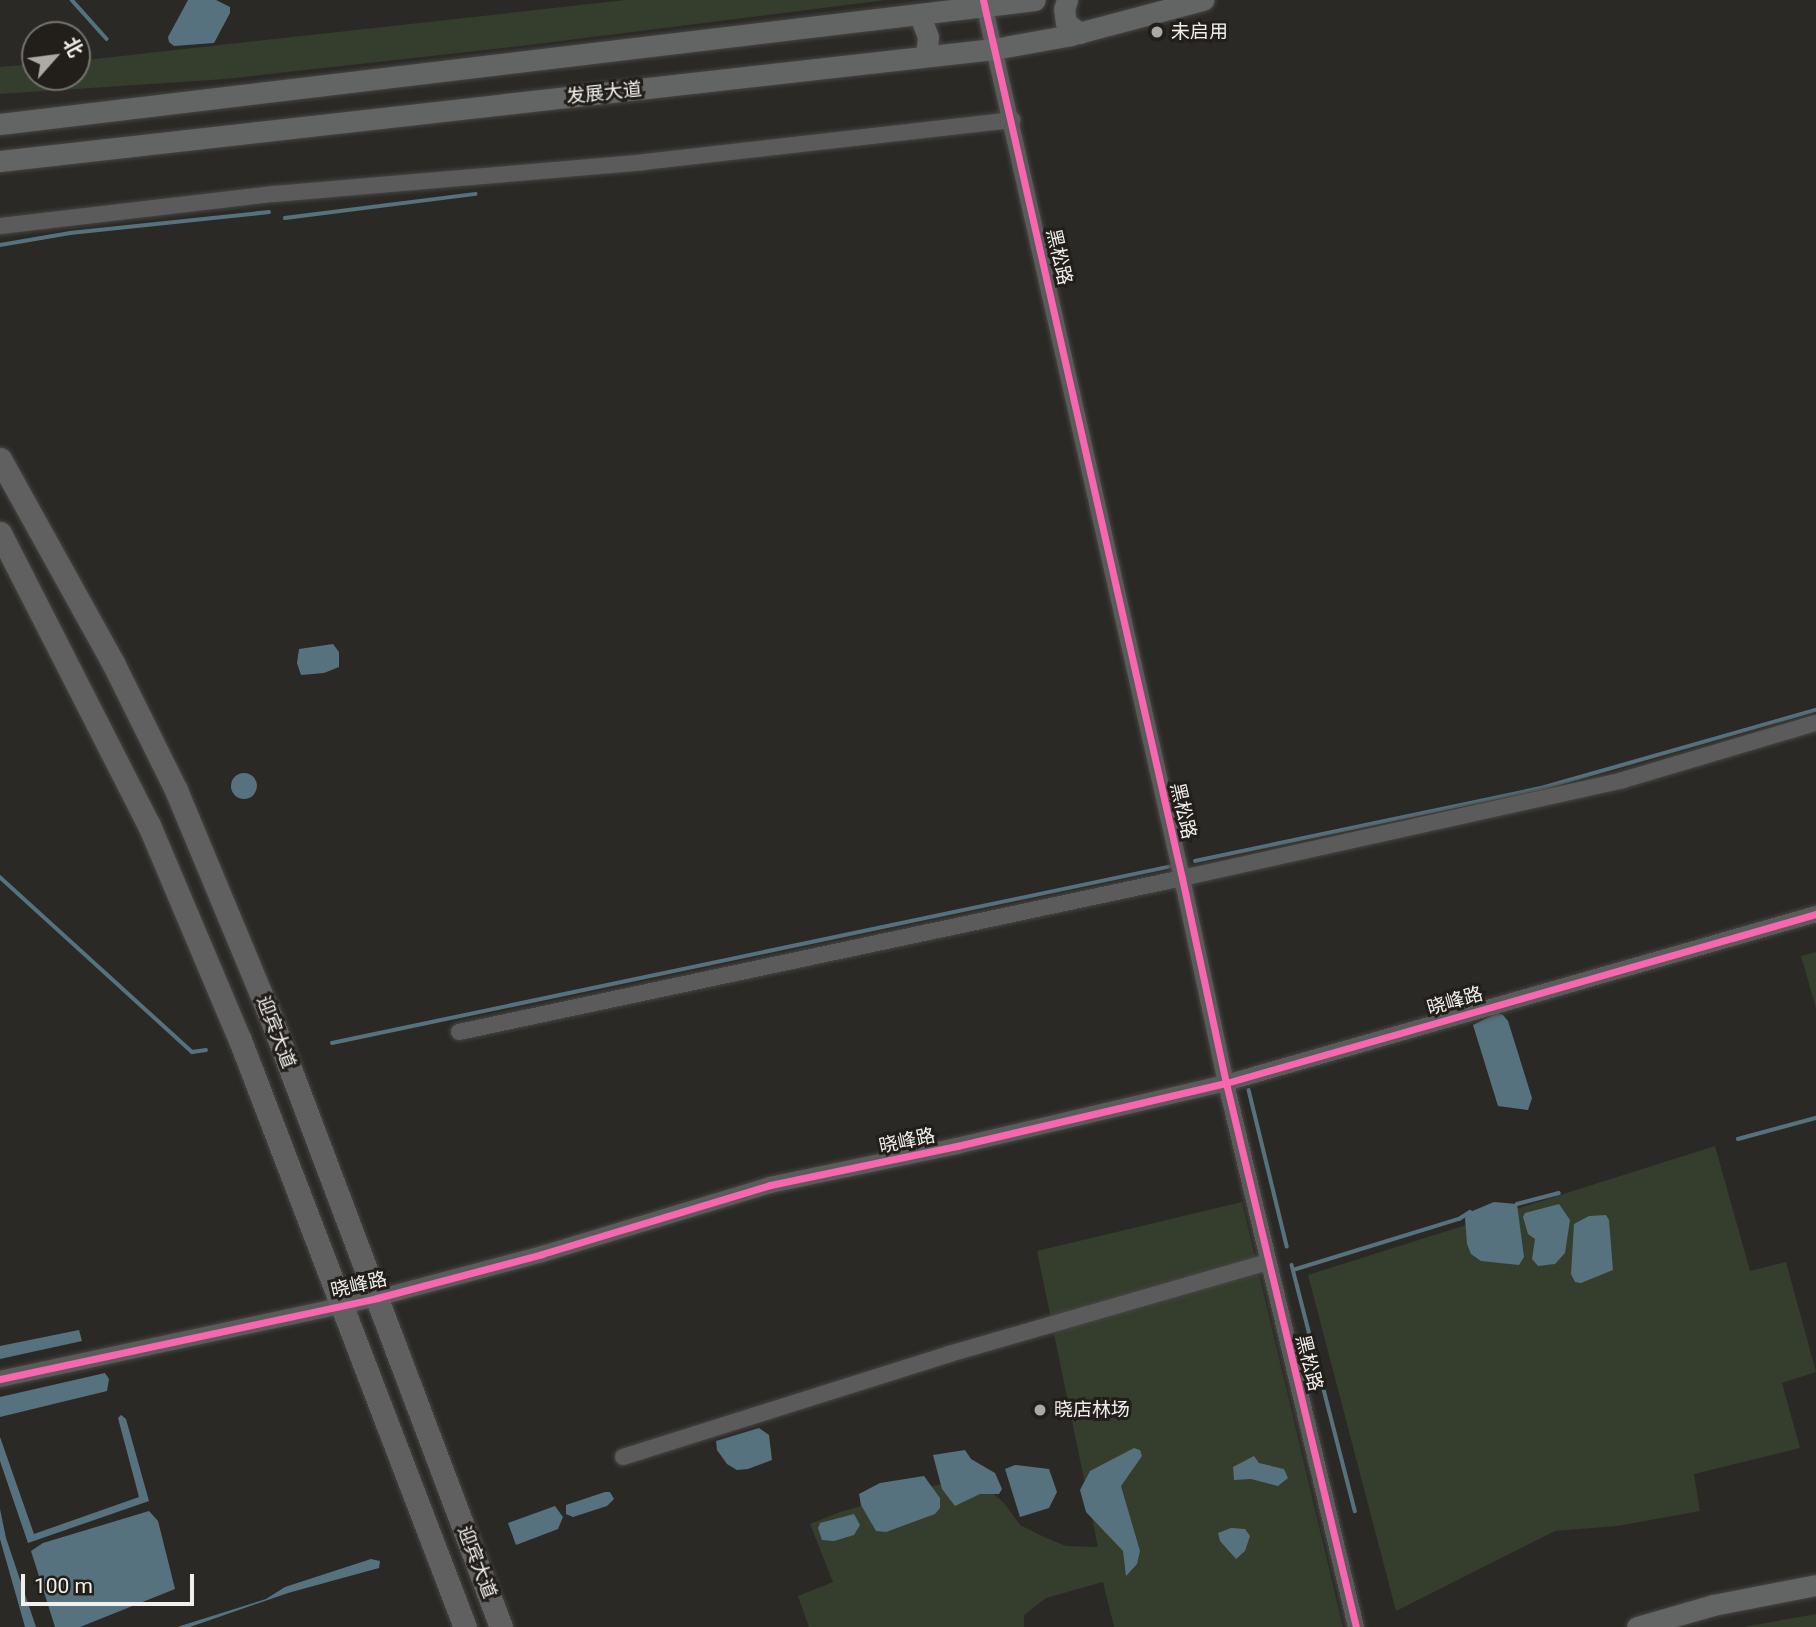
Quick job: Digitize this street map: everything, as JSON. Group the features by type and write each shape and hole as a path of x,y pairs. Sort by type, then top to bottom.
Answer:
{"highway":[{"name":"迎宾大道","path":"0,459 113,663 176,789 271,1018 502,1627"},
{"name":"迎宾大道","path":"0,533 149,825 240,1040 465,1627"}],"main road":[{"name":"发展大道","path":"0,124 920,16 984,4 1034,0"},
{"path":"1067,0 1064,9 1066,23 1080,33"},
{"name":"发展大道","path":"0,161 994,49 1080,33 1203,0"},
{"path":"920,16 928,37 926,57"},
{"path":"1637,1627 1713,1605 1816,1585"}],"street":[{"name":"黑松路","path":"984,4 1013,120 1226,1083 1356,1627"},
{"path":"0,226 274,194 645,162 1013,120"},
{"path":"459,1032 1182,878 1623,780 1816,723"},
{"name":"晓峰路","path":"0,1379 377,1298 542,1254 770,1185 957,1146 1226,1083 1816,914"},
{"path":"623,1457 950,1354 1268,1262"}],"green space":[{"path":"626,0 886,0 521,46 226,79 91,88 91,59"},
{"path":"21,65 21,91 45,91 0,94 0,67"},
{"path":"1816,952 1816,1008 1801,956"},
{"path":"1715,1146 1750,1271 1786,1262 1816,1372 1782,1383 1800,1448 1694,1474 1700,1511 1617,1526 1555,1531 1396,1611 1308,1275"},
{"path":"1242,1202 1343,1627 1114,1627 1103,1582 1046,1598 1024,1615 1024,1627 809,1627 798,1596 833,1582 810,1524 840,1512 955,1480 985,1487 1004,1503 1020,1525 1044,1537 1066,1546 1098,1547 1037,1251"},
{"path":"1816,1614 1816,1627 1744,1627"}],"water":[{"path":"188,0 216,0 230,7 230,13 214,43 174,46 169,42 168,37"},
{"path":"333,644 339,652 339,667 324,673 301,675 297,663 299,649"},
{"path":"244,773 253,777 257,786 253,795 244,799 235,795 231,786 235,777"},
{"path":"1497,1013 1508,1021 1532,1098 1528,1110 1498,1106 1473,1025"},
{"path":"1494,1202 1517,1204 1524,1257 1519,1265 1481,1261 1471,1254 1467,1244 1465,1218 1470,1212"},
{"path":"1559,1204 1570,1220 1565,1253 1555,1264 1538,1266 1532,1259 1535,1239 1528,1234 1523,1217 1525,1213"},
{"path":"1606,1215 1609,1220 1613,1270 1581,1283 1575,1282 1571,1274 1574,1224 1589,1216"},
{"path":"79,1330 82,1341 0,1359 0,1346"},
{"path":"105,1373 109,1379 107,1391 0,1417 0,1397"},
{"path":"121,1415 126,1419 149,1501 28,1543 0,1461 0,1437 34,1534 139,1497 118,1418"},
{"path":"759,1428 769,1435 772,1460 737,1470 727,1464 717,1450 716,1441"},
{"path":"1134,1448 1140,1450 1142,1456 1121,1486 1140,1551 1137,1564 1126,1576 1123,1551 1086,1512 1080,1490 1090,1471"},
{"path":"965,1450 971,1459 995,1473 1002,1489 999,1494 980,1494 955,1506 942,1489 933,1455"},
{"path":"1254,1456 1259,1463 1284,1469 1288,1478 1278,1486 1251,1479 1234,1480 1233,1467"},
{"path":"1015,1465 1049,1469 1057,1492 1049,1508 1020,1517 1005,1469"},
{"path":"924,1476 940,1498 940,1508 935,1514 886,1532 876,1531 861,1505 859,1494 880,1483"},
{"path":"610,1492 614,1499 607,1506 573,1517 566,1514 566,1505"},
{"path":"555,1506 563,1517 558,1529 516,1545 508,1523"},
{"path":"0,1509 6,1538 36,1627 25,1627 0,1539"},
{"path":"149,1511 158,1521 175,1589 80,1627 55,1627 31,1551 43,1543"},
{"path":"854,1514 860,1525 854,1535 834,1541 822,1540 818,1528 820,1523"},
{"path":"1231,1528 1245,1529 1250,1536 1245,1551 1236,1559 1220,1541 1218,1533"},
{"path":"371,1559 380,1561 379,1568 288,1593 190,1627 177,1627 266,1599 285,1587"}],"waterway":[{"path":"72,0 107,39"},
{"path":"285,218 475,194"},
{"path":"0,245 70,233 269,212"},
{"path":"1195,861 1545,787 1816,710"},
{"path":"332,1043 1173,866"},
{"path":"0,877 192,1052 206,1050"},
{"path":"1249,1090 1287,1246"},
{"path":"1738,1139 1816,1118"},
{"path":"1517,1204 1559,1193"},
{"path":"1293,1270 1459,1219 1470,1212"},
{"path":"1292,1265 1355,1511"}],"cycle path":[{"path":"983,0 1226,1083 1356,1627"},
{"path":"0,1379 377,1298 542,1254 770,1185 957,1146 1226,1083 1816,914"}],"place":[{"name":"未启用","path":"1157,32"},
{"name":"晓店林场","path":"1040,1410"}]}
